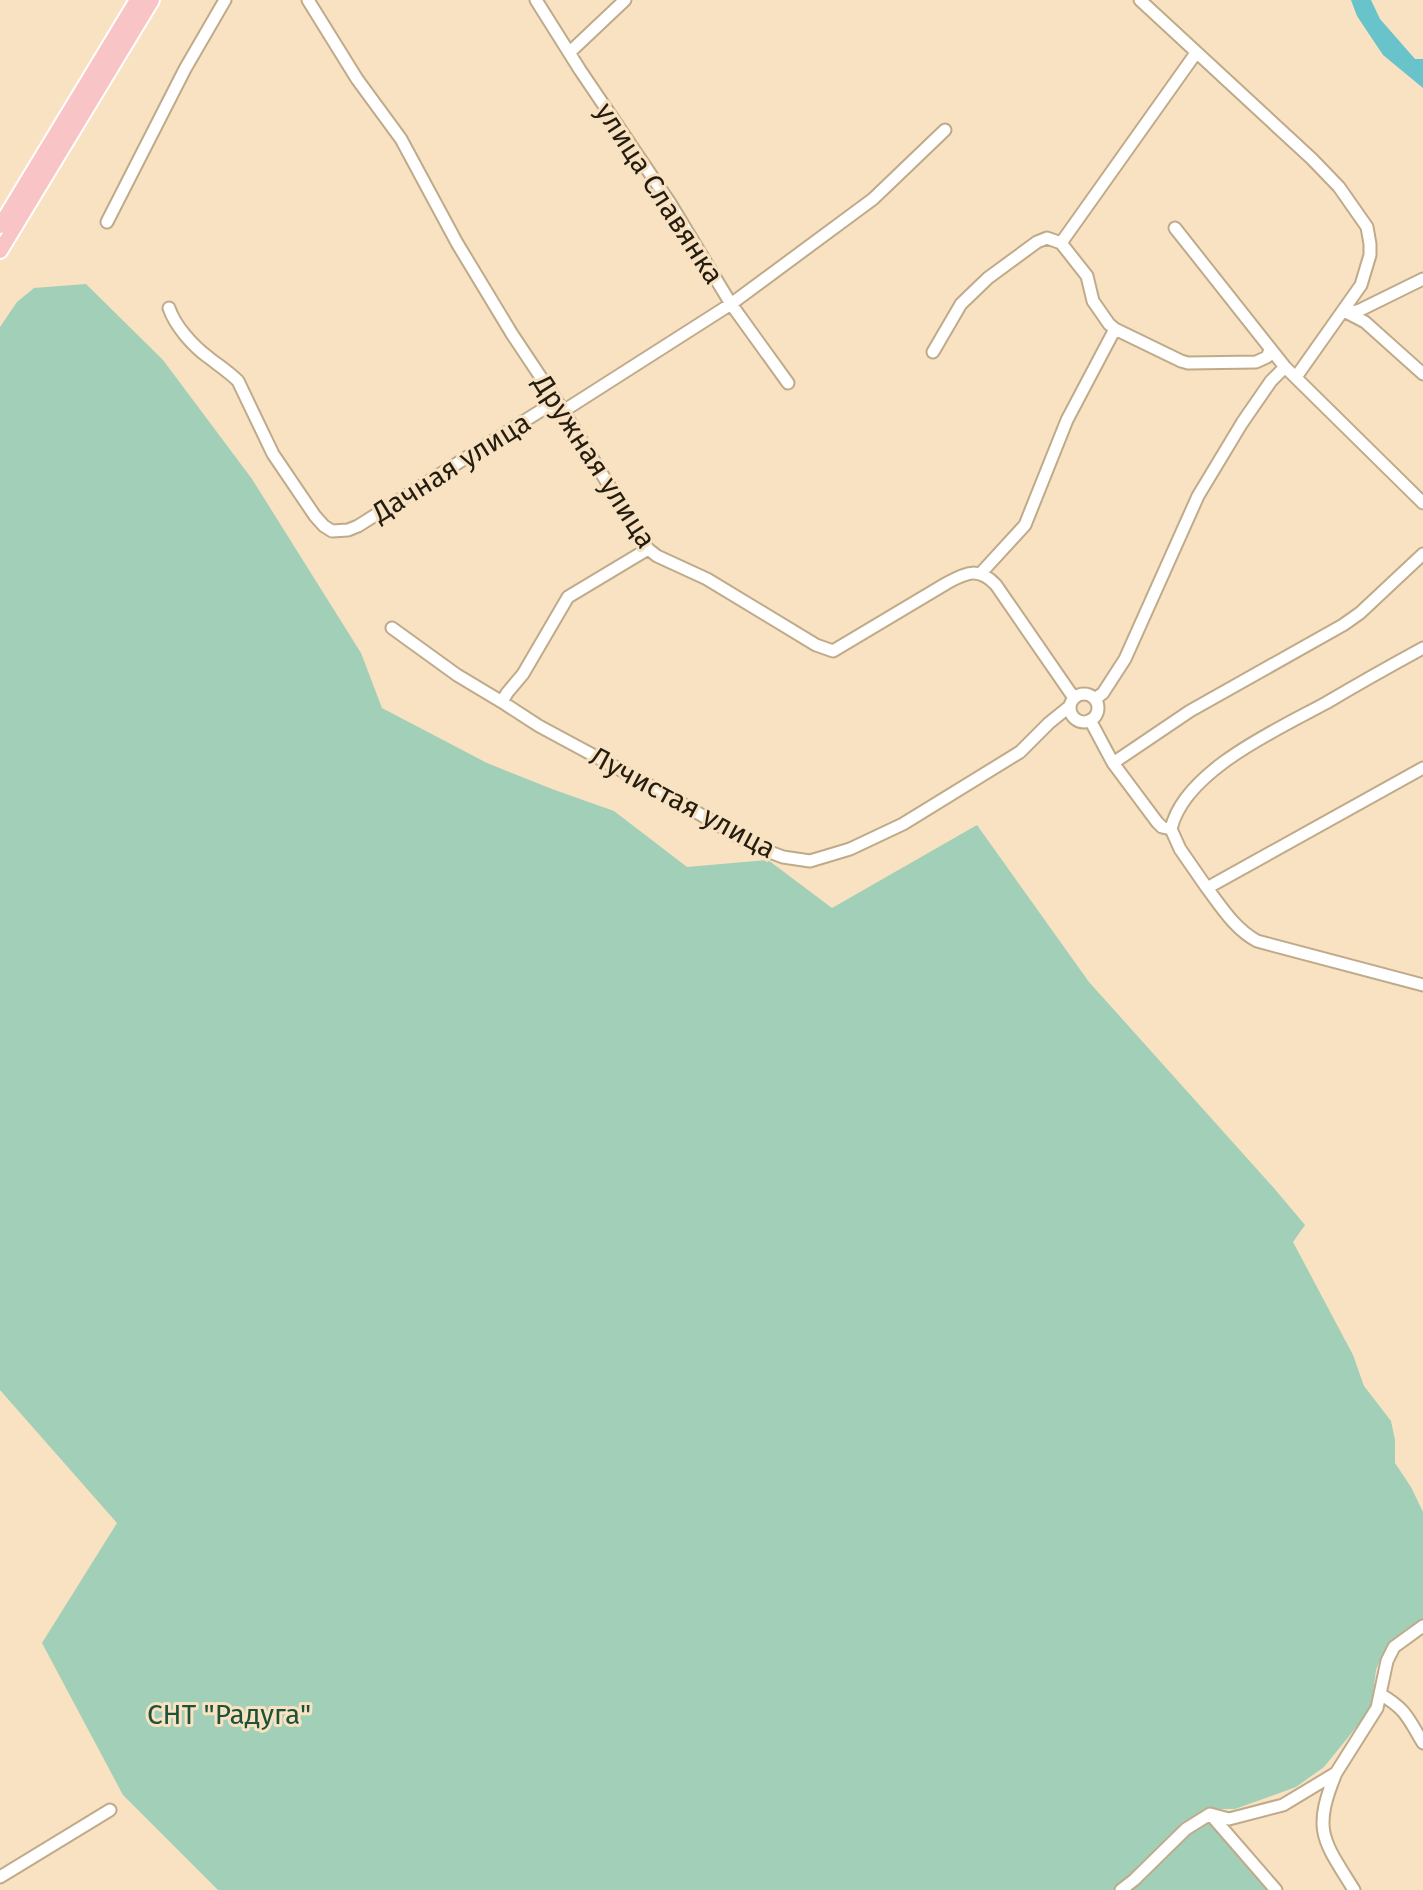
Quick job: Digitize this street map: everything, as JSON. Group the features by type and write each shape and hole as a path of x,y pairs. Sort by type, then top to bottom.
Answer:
{"main road":[{"path":"0,226 137,0"},
{"path":"0,251 152,0"}],"street":[{"path":"107,222 185,69 225,0"},
{"name":"Дружная улица","path":"308,0 357,79 401,139 457,243 648,549 707,579 816,645 833,651 947,583 971,573 981,573"},
{"name":"улица Славянка","path":"536,0 670,203 731,304 788,383"},
{"path":"570,52 625,0"},
{"path":"1140,0 1312,159 1339,187 1367,227 1370,244 1361,285 1296,377"},
{"path":"1061,243 1196,53"},
{"name":"Дачная улица","path":"169,308 176,323 205,355 238,381 273,454 315,516 324,526 339,532 358,526 545,408 568,408 731,304 873,199 945,130"},
{"path":"1175,228 1285,367 1423,503"},
{"path":"933,352 961,304 988,278 1047,238 1061,243 1087,276 1093,301 1115,329 1188,363 1256,362 1267,357 1270,350"},
{"path":"1344,311 1360,310 1423,279"},
{"path":"1344,311 1365,322 1423,374"},
{"path":"1072,702 1085,694 1095,699 1097,712 1090,720 1083,722 1075,718 1072,702 996,585 981,573 1025,525 1067,420 1115,329"},
{"path":"1095,699 1103,693 1125,659 1198,496 1242,423 1271,381 1285,367"},
{"path":"502,702 523,674 568,597 648,549"},
{"path":"1113,763 1190,711 1343,625 1423,554"},
{"name":"Лучистая улица","path":"392,628 457,675 539,726 754,846 783,857 810,861 850,849 903,824 1020,752 1072,702"},
{"path":"1423,648 1239,751 1204,779 1182,805 1171,829 1180,849 1207,888 1246,935 1257,941 1423,985"},
{"path":"1090,720 1113,763 1157,822 1171,829"},
{"path":"1207,888 1423,768"},
{"path":"1354,1890 1330,1851 1322,1830 1322,1818 1336,1773 1377,1708 1387,1661 1394,1647 1423,1626"},
{"path":"1380,1694 1405,1712 1423,1743"},
{"path":"1121,1890 1186,1829 1210,1814 1229,1819 1283,1805 1336,1773"},
{"path":"0,1877 110,1810"},
{"path":"1210,1814 1276,1890"}],"green space":[{"name":"СНТ \"Радуга\"","path":"86,284 163,360 252,479 361,653 382,708 487,763 614,811 687,867 768,860 832,908 977,825 1089,982 1305,1225 1293,1242 1353,1355 1364,1386 1391,1421 1395,1463 1423,1512 1423,1619 1400,1636 1382,1655 1376,1670 1371,1709 1324,1767 1296,1787 1235,1809 1203,1809 1268,1890 218,1890 123,1795 42,1643 117,1523 0,1390 0,327 17,302 34,288"}],"water":[{"path":"1351,0 1371,0 1380,19 1415,59 1423,59 1423,88 1383,55 1357,16"}]}
